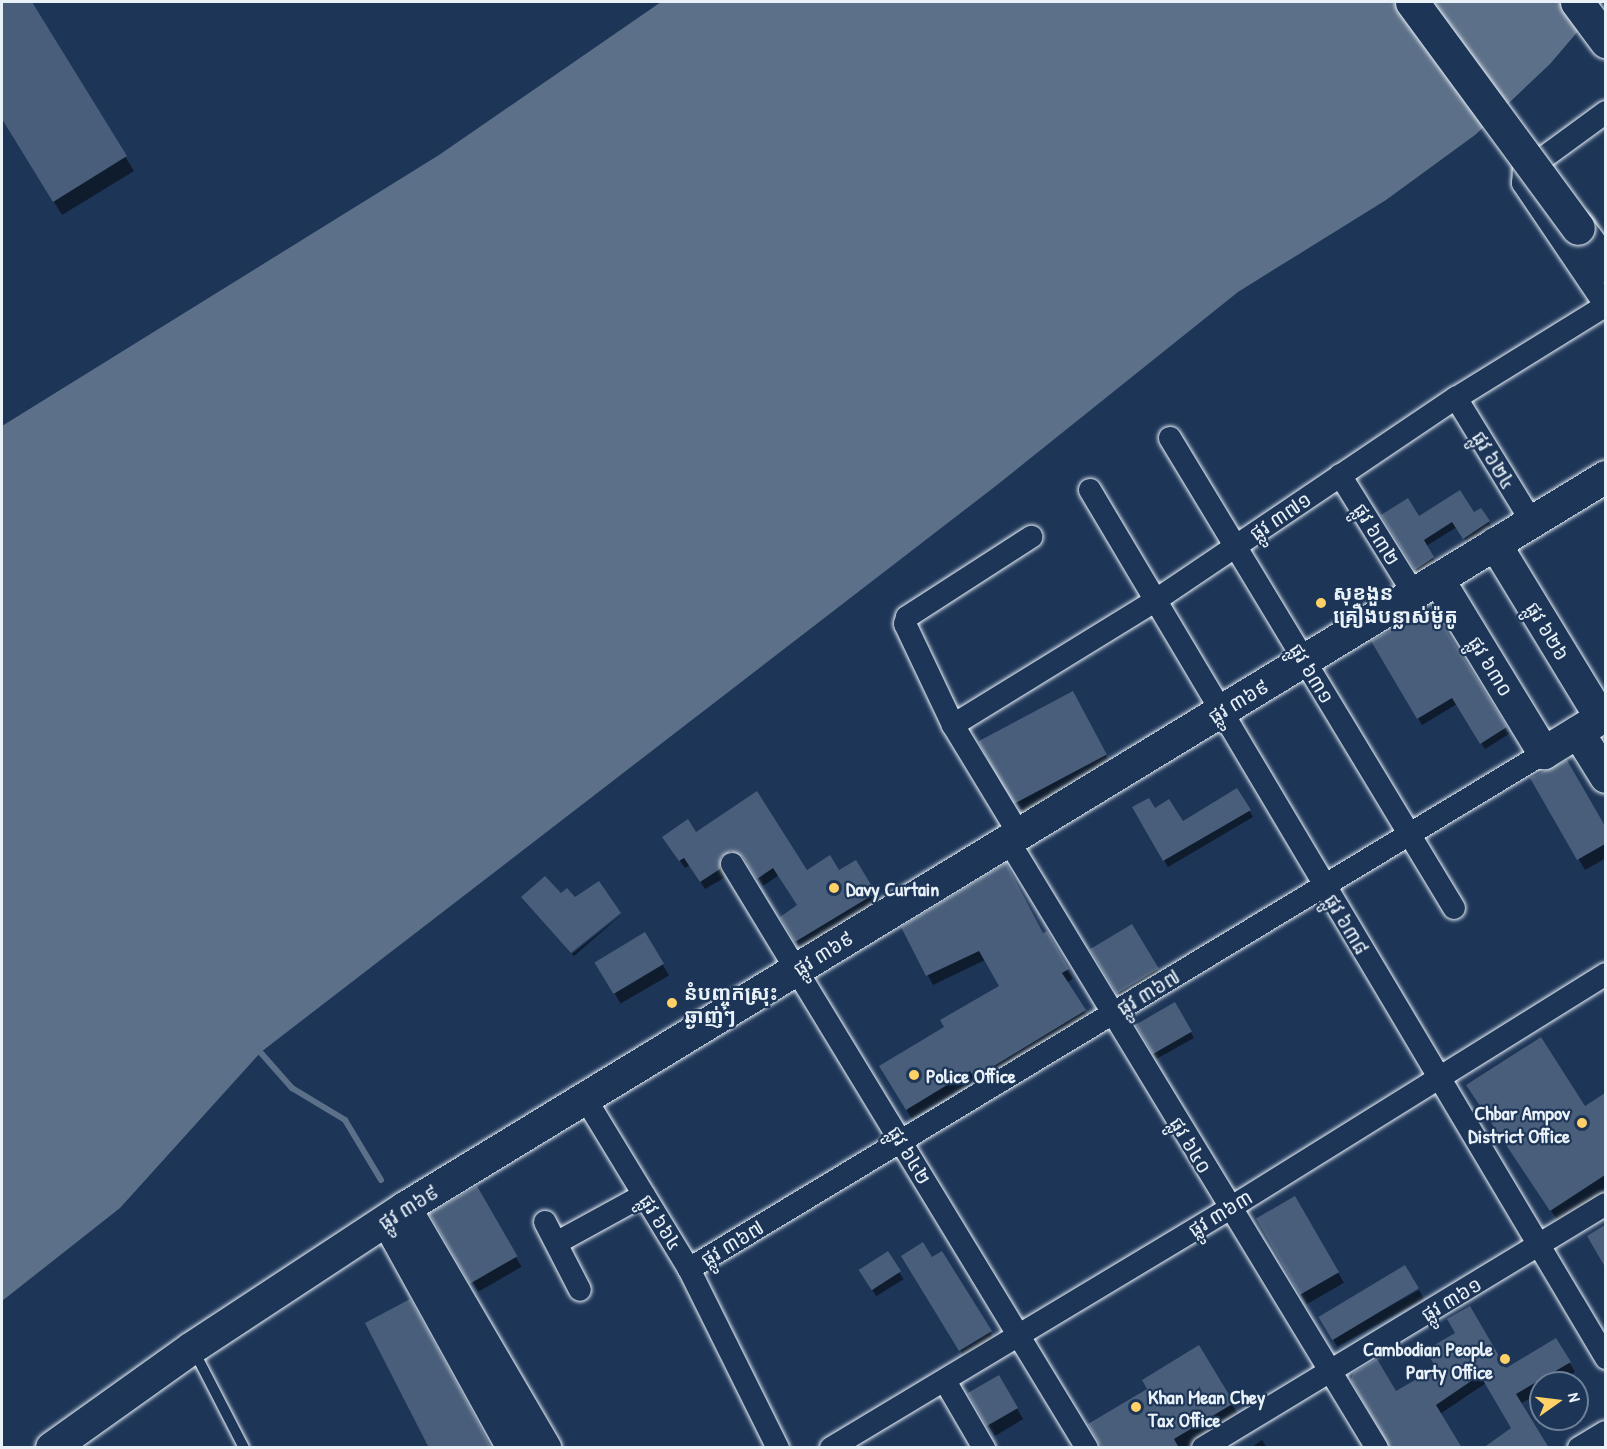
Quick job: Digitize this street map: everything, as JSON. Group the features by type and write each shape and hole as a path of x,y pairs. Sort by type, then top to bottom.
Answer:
{"highway":[{"path":"1412,2 1605,266"},
{"path":"1577,2 1605,41"}],"street":[{"path":"1605,112 1524,172 1523,183 1605,306"},
{"name":"ផ្លូវ ៣៧១","path":"953,725 1156,600 1456,398 1605,306"},
{"name":"ផ្លូវ ៦២៤","path":"1456,398 1532,522"},
{"name":"ផ្លូវ ៦៣១","path":"1170,438 1454,908"},
{"name":"ផ្លូវ ៦៣២","path":"1340,475 1426,586"},
{"name":"ផ្លូវ ៣៦៩","path":"52,1448 192,1348 396,1214 1605,477"},
{"name":"ផ្លូវ ៦៣៨","path":"1090,490 1219,712 1541,1245 1605,1358"},
{"name":"ផ្លូវ ៦៤០","path":"1031,537 907,617 907,632 953,725 1112,1014 1377,1448"},
{"name":"ផ្លូវ ៦២៦","path":"1495,544 1595,722 1605,777"},
{"name":"ផ្លូវ ៦៣០","path":"1426,586 1544,753"},
{"name":"ផ្លូវ ៣៦៧","path":"689,1269 1595,722"},
{"name":"ផ្លូវ ៦៤២","path":"732,864 1087,1448"},
{"name":"ផ្លូវ ៣៦៣","path":"831,1448 1230,1208 1605,974"},
{"name":"ផ្លូវ ៦៦៤","path":"585,1098 689,1269 778,1448"},
{"path":"558,1242 644,1195"},
{"name":"ផ្លូវ ៣៦១","path":"1203,1448 1541,1245 1605,1204"},
{"path":"396,1214 513,1448"},
{"path":"396,1214 545,1448"},
{"path":"545,1222 558,1242 580,1290"},
{"path":"945,1381 984,1448"},
{"path":"1580,1448 1605,1432"}],"lane":[{"path":"192,1348 244,1448"}],"water":[{"path":"661,2 1603,2 1550,64 1475,135 1386,200 1238,292 997,485 261,1052 120,1208 2,1301 2,426 439,155"}],"building":[{"path":"2,2 32,2 127,156 53,202 2,119"},
{"path":"1460,490 1474,512 1481,508 1490,521 1463,539 1452,522 1424,540 1434,557 1415,570 1381,515 1408,498 1419,516"},
{"path":"1432,608 1507,727 1480,744 1452,698 1417,719 1371,641"},
{"path":"1073,691 1107,755 1012,805 979,741"},
{"path":"1567,760 1605,826 1605,844 1577,860 1530,778"},
{"path":"1237,788 1251,810 1163,861 1132,807 1149,798 1155,808 1169,799 1183,821"},
{"path":"757,791 807,870 830,855 839,870 856,860 876,893 795,942 780,917 797,905 773,868 757,879 743,857 731,851 721,857 720,869 700,882 684,858 679,861 662,837 688,819 696,832"},
{"path":"1006,863 1043,933 1047,931 1069,969 1062,973 1086,1010 974,1078 970,1071 906,1110 879,1066 944,1027 940,1020 999,986 979,951 926,976 901,927"},
{"path":"545,876 561,893 567,888 575,897 599,881 621,913 571,953 521,897"},
{"path":"1132,924 1159,969 1117,994 1090,949"},
{"path":"645,932 664,964 613,994 594,962"},
{"path":"1175,1002 1192,1031 1153,1054 1136,1024"},
{"path":"1541,1037 1585,1106 1605,1093 1605,1175 1550,1211 1466,1085"},
{"path":"477,1186 518,1256 470,1284 429,1214"},
{"path":"1295,1196 1339,1272 1300,1295 1256,1218"},
{"path":"1605,1225 1605,1267 1587,1236"},
{"path":"923,1242 932,1257 942,1251 992,1331 959,1351 901,1256"},
{"path":"888,1251 901,1271 872,1290 859,1270"},
{"path":"1405,1265 1419,1288 1332,1340 1318,1317"},
{"path":"410,1299 491,1448 429,1448 365,1323"},
{"path":"1470,1306 1506,1368 1556,1338 1571,1362 1556,1371 1529,1371 1529,1386 1516,1394 1529,1415 1529,1431 1539,1431 1549,1448 1483,1448 1511,1428 1480,1375 1436,1405 1462,1448 1390,1448 1351,1380 1353,1373 1377,1359 1396,1391 1436,1368 1426,1350 1455,1333 1447,1319"},
{"path":"1199,1345 1234,1403 1174,1439 1179,1448 1102,1448 1088,1424 1147,1389 1142,1380"},
{"path":"999,1375 1018,1408 987,1426 968,1393"}],"waterway":[{"path":"261,1053 292,1088 345,1120 381,1180"}],"place":[{"name":"សុខងួន គ្រឿងបន្លាស់ម៉ូតូ","path":"1321,603"},
{"name":"Davy Curtain","path":"834,888"},
{"name":"នំបញ្ចុកស្រុះ ឆ្ងាញ់ៗ","path":"672,1003"},
{"name":"Police Office","path":"914,1075"},
{"name":"Chbar Ampov District Office","path":"1582,1123"},
{"name":"Cambodian People Party Office","path":"1505,1359"},
{"name":"Khan Mean Chey Tax Office","path":"1136,1407"}]}
